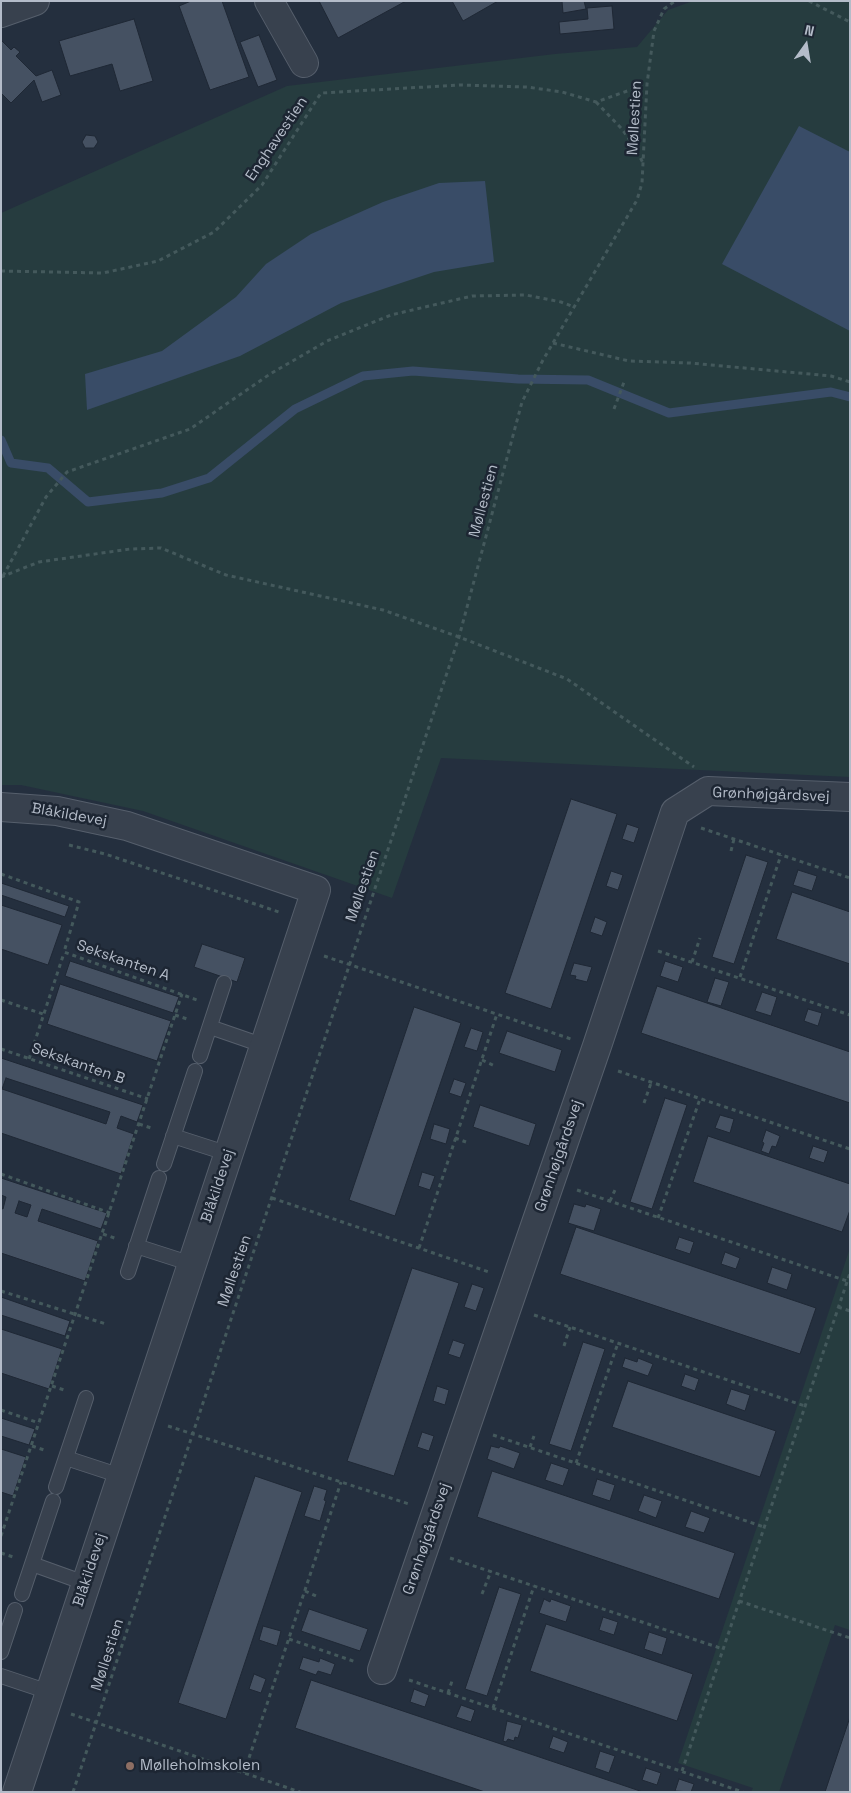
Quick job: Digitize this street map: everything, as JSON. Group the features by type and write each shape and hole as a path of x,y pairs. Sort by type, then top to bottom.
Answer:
{"street":[{"path":"1,13 36,1"},
{"path":"269,1 304,63"},
{"name":"Grønhøjgårdsvej","path":"382,1670 676,812 708,791 850,797"},
{"name":"Blåkildevej","path":"1,807 57,811 127,826 316,890 16,1792"}],"lane":[{"path":"200,1056 224,983"},
{"path":"210,1027 264,1046"},
{"path":"164,1164 195,1071"},
{"path":"173,1136 228,1154"},
{"path":"128,1272 159,1178"},
{"path":"136,1246 192,1264"},
{"path":"22,1594 86,1398"},
{"path":"66,1458 121,1476"},
{"path":"32,1564 85,1584"},
{"path":"1,1652 15,1610"},
{"path":"1,1676 50,1692"}],"path":[{"name":"Møllestien","path":"73,1792 459,637 522,402 543,360 637,200 642,183 647,84 654,31 664,9 675,1"},
{"path":"808,1 850,22"},
{"path":"643,164 634,146 622,129 596,102 647,84"},
{"name":"Enghavestien","path":"1,271 103,273 158,261 214,232 262,185 321,93 460,85 527,87 562,92 596,102"},
{"path":"2,578 46,497 67,472 190,429 270,374 327,340 391,315 472,296 526,295 561,302 574,307"},
{"path":"553,343 629,361 690,363 831,376 850,382"},
{"path":"614,409 624,382"},
{"path":"2,578 39,562 130,549 161,548 226,575 382,610 459,637 567,679 698,770 708,791"},
{"path":"673,819 850,878"},
{"path":"731,851 734,839"},
{"path":"69,845 105,854 287,914"},
{"path":"740,978 781,855"},
{"name":"Sekskanten A","path":"1,874 79,902 64,952 217,1007"},
{"path":"692,962 700,938"},
{"path":"632,942 850,1015"},
{"path":"297,947 497,1014 594,1054 651,1082 850,1149"},
{"path":"29,1059 64,952"},
{"path":"1,1536 182,994"},
{"path":"1,1000 43,1014"},
{"path":"419,1248 497,1014"},
{"name":"Sekskanten B","path":"1,1049 148,1099"},
{"path":"482,1060 495,1066"},
{"path":"644,1103 651,1082"},
{"path":"658,1218 700,1099"},
{"path":"455,1138 466,1142"},
{"path":"1,1174 110,1213"},
{"path":"550,1181 847,1281"},
{"path":"610,1201 615,1190"},
{"path":"272,1198 419,1248 511,1293 570,1327 805,1406"},
{"path":"682,1771 850,1273"},
{"path":"1,1291 106,1324"},
{"path":"838,1307 850,1311"},
{"path":"564,1346 570,1327"},
{"path":"576,1463 618,1343"},
{"path":"1,1410 40,1423"},
{"path":"141,1417 436,1513"},
{"path":"466,1426 764,1527"},
{"path":"530,1448 534,1436"},
{"path":"244,1773 341,1482"},
{"path":"424,1548 723,1649"},
{"path":"482,1594 491,1571"},
{"path":"493,1708 534,1586"},
{"path":"305,1591 316,1596"},
{"path":"739,1601 850,1638"},
{"path":"289,1639 742,1792"},
{"path":"448,1693 452,1681"},
{"path":"97,1723 300,1792"}],"green space":[{"path":"693,1 850,1 850,777 441,758 392,898 143,811 21,785 1,785 1,213 287,86 555,54 637,47 668,10"},
{"path":"850,1248 850,1630 835,1625 779,1792 751,1792 753,1788 678,1763"}],"water":[{"path":"799,126 850,152 850,331 722,264"},
{"path":"485,181 494,262 434,272 341,303 240,356 87,410 85,374 162,351 236,297 266,264 311,234 383,202 439,183"}],"building":[{"path":"191,1 222,1 249,77 210,90 179,6"},
{"path":"319,1 406,1 338,38"},
{"path":"452,1 498,1 463,21"},
{"path":"562,1 584,1 586,9 563,13"},
{"path":"612,6 614,29 560,34 559,22 588,19 587,8"},
{"path":"134,19 153,81 120,91 112,64 70,76 59,41"},
{"path":"259,35 277,80 258,87 240,42"},
{"path":"1,40 11,50 14,47 20,52 16,56 36,76 52,70 61,95 42,102 34,80 11,103 1,93"},
{"path":"86,135 95,136 98,142 94,148 85,148 82,142"},
{"path":"571,799 617,814 551,1009 505,993"},
{"path":"627,824 639,828 634,843 622,839"},
{"path":"746,855 768,862 734,964 712,957"},
{"path":"798,870 817,876 812,891 793,885"},
{"path":"611,871 623,875 618,890 606,886"},
{"path":"1,883 69,906 65,917 1,895"},
{"path":"792,892 850,912 850,964 776,939"},
{"path":"1,905 62,925 48,965 1,949"},
{"path":"595,917 607,922 602,936 590,932"},
{"path":"202,944 245,958 237,982 194,967"},
{"path":"70,961 179,997 173,1013 65,976"},
{"path":"665,961 683,967 678,982 660,976"},
{"path":"574,963 592,967 587,982 575,979 576,976 570,975"},
{"path":"715,978 729,982 721,1006 707,1002"},
{"path":"60,984 171,1021 157,1061 47,1024"},
{"path":"657,986 850,1052 850,1103 641,1033"},
{"path":"762,992 777,997 771,1016 755,1011"},
{"path":"414,1007 461,1023 395,1216 349,1200"},
{"path":"808,1009 822,1013 818,1026 804,1021"},
{"path":"471,1028 483,1032 477,1051 464,1047"},
{"path":"507,1031 562,1050 555,1072 499,1053"},
{"path":"1,1058 143,1105 137,1122 121,1116 117,1128 134,1134 121,1174 1,1133","holes":["6,1078 110,1112 106,1124 2,1089"]},
{"path":"454,1079 466,1083 461,1097 449,1093"},
{"path":"665,1098 687,1105 652,1209 630,1202"},
{"path":"480,1105 536,1124 529,1146 473,1127"},
{"path":"720,1115 734,1119 730,1133 715,1128"},
{"path":"434,1124 450,1129 446,1144 430,1139"},
{"path":"766,1130 780,1136 776,1147 772,1146 769,1154 761,1151"},
{"path":"708,1136 850,1184 850,1210 842,1232 693,1182"},
{"path":"813,1146 828,1151 824,1163 809,1158"},
{"path":"422,1172 435,1176 430,1190 418,1186"},
{"path":"1,1178 107,1213 101,1229 42,1209 38,1221 98,1241 85,1281 1,1253 1,1208 3,1209 6,1197 1,1195","holes":["19,1201 31,1205 27,1217 15,1213"]},
{"path":"574,1204 585,1207 586,1204 601,1209 594,1231 568,1223"},
{"path":"576,1227 816,1308 800,1354 560,1274"},
{"path":"679,1237 694,1242 690,1254 675,1249"},
{"path":"725,1252 740,1258 736,1269 721,1264"},
{"path":"772,1267 792,1274 787,1290 767,1283"},
{"path":"412,1268 459,1283 394,1476 347,1461"},
{"path":"472,1284 484,1288 476,1311 464,1307"},
{"path":"1,1297 70,1321 65,1336 1,1315"},
{"path":"1,1329 62,1349 49,1389 1,1373"},
{"path":"453,1340 465,1344 460,1358 448,1354"},
{"path":"583,1342 605,1349 571,1451 549,1444"},
{"path":"625,1358 637,1362 638,1358 653,1364 648,1376 622,1367"},
{"path":"685,1374 699,1379 695,1391 681,1386"},
{"path":"628,1381 776,1431 760,1477 612,1427"},
{"path":"437,1386 449,1390 445,1405 433,1401"},
{"path":"731,1389 750,1395 745,1411 726,1404"},
{"path":"1,1418 35,1429 29,1445 1,1436"},
{"path":"422,1432 434,1436 429,1451 417,1447"},
{"path":"491,1446 499,1448 500,1446 520,1453 514,1469 487,1459"},
{"path":"1,1449 26,1457 13,1496 1,1492"},
{"path":"551,1463 569,1469 563,1486 545,1480"},
{"path":"492,1471 735,1553 719,1599 477,1517"},
{"path":"255,1476 302,1492 226,1719 178,1703"},
{"path":"597,1479 615,1485 610,1501 592,1495"},
{"path":"314,1486 327,1490 320,1521 304,1516"},
{"path":"644,1495 662,1501 656,1518 638,1511"},
{"path":"691,1511 710,1518 704,1533 685,1527"},
{"path":"499,1587 521,1594 487,1696 465,1689"},
{"path":"544,1599 550,1602 551,1599 571,1606 566,1622 539,1613"},
{"path":"309,1609 368,1629 360,1651 301,1631"},
{"path":"603,1617 618,1622 614,1635 599,1630"},
{"path":"546,1624 693,1674 677,1721 530,1671"},
{"path":"263,1626 281,1631 277,1646 259,1640"},
{"path":"649,1632 667,1638 662,1655 644,1649"},
{"path":"303,1657 319,1662 320,1658 335,1664 331,1675 318,1671 316,1675 299,1669"},
{"path":"254,1674 266,1679 261,1693 249,1689"},
{"path":"311,1680 643,1792 485,1792 295,1728"},
{"path":"414,1689 429,1695 425,1707 410,1702"},
{"path":"461,1705 475,1710 471,1722 456,1717"},
{"path":"850,1717 850,1792 825,1792"},
{"path":"507,1721 522,1725 518,1738 515,1737 514,1741 508,1739 506,1742 503,1741"},
{"path":"553,1736 568,1742 564,1753 549,1748"},
{"path":"600,1751 615,1756 609,1773 595,1768"},
{"path":"646,1768 661,1773 657,1785 642,1780"},
{"path":"679,1779 694,1784 691,1792 675,1791"}],"waterway":[{"path":"1,440 11,463 48,468 88,502 162,493 209,478 295,409 363,376 413,371 518,379 588,380 669,413 831,392 850,397"}],"place":[{"name":"Mølleholmskolen","path":"130,1766"}]}
